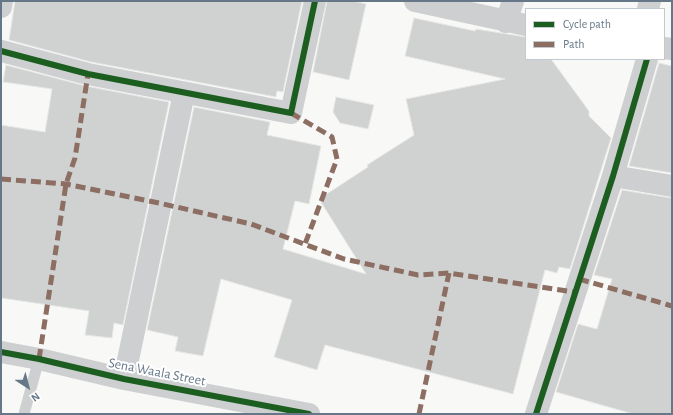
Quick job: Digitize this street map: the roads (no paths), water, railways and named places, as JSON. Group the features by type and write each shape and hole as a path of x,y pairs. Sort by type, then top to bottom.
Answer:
{"street":[{"path":"1,8 2,1"},
{"path":"1,51 88,74 291,112 315,1"},
{"path":"416,1 516,24 513,1"},
{"path":"536,414 613,176 647,60"},
{"path":"124,379 184,93"},
{"path":"613,176 672,186"},
{"name":"Sena Waala Street","path":"1,352 40,359 124,379 309,414"}],"lane":[{"path":"24,414 40,359"}]}
